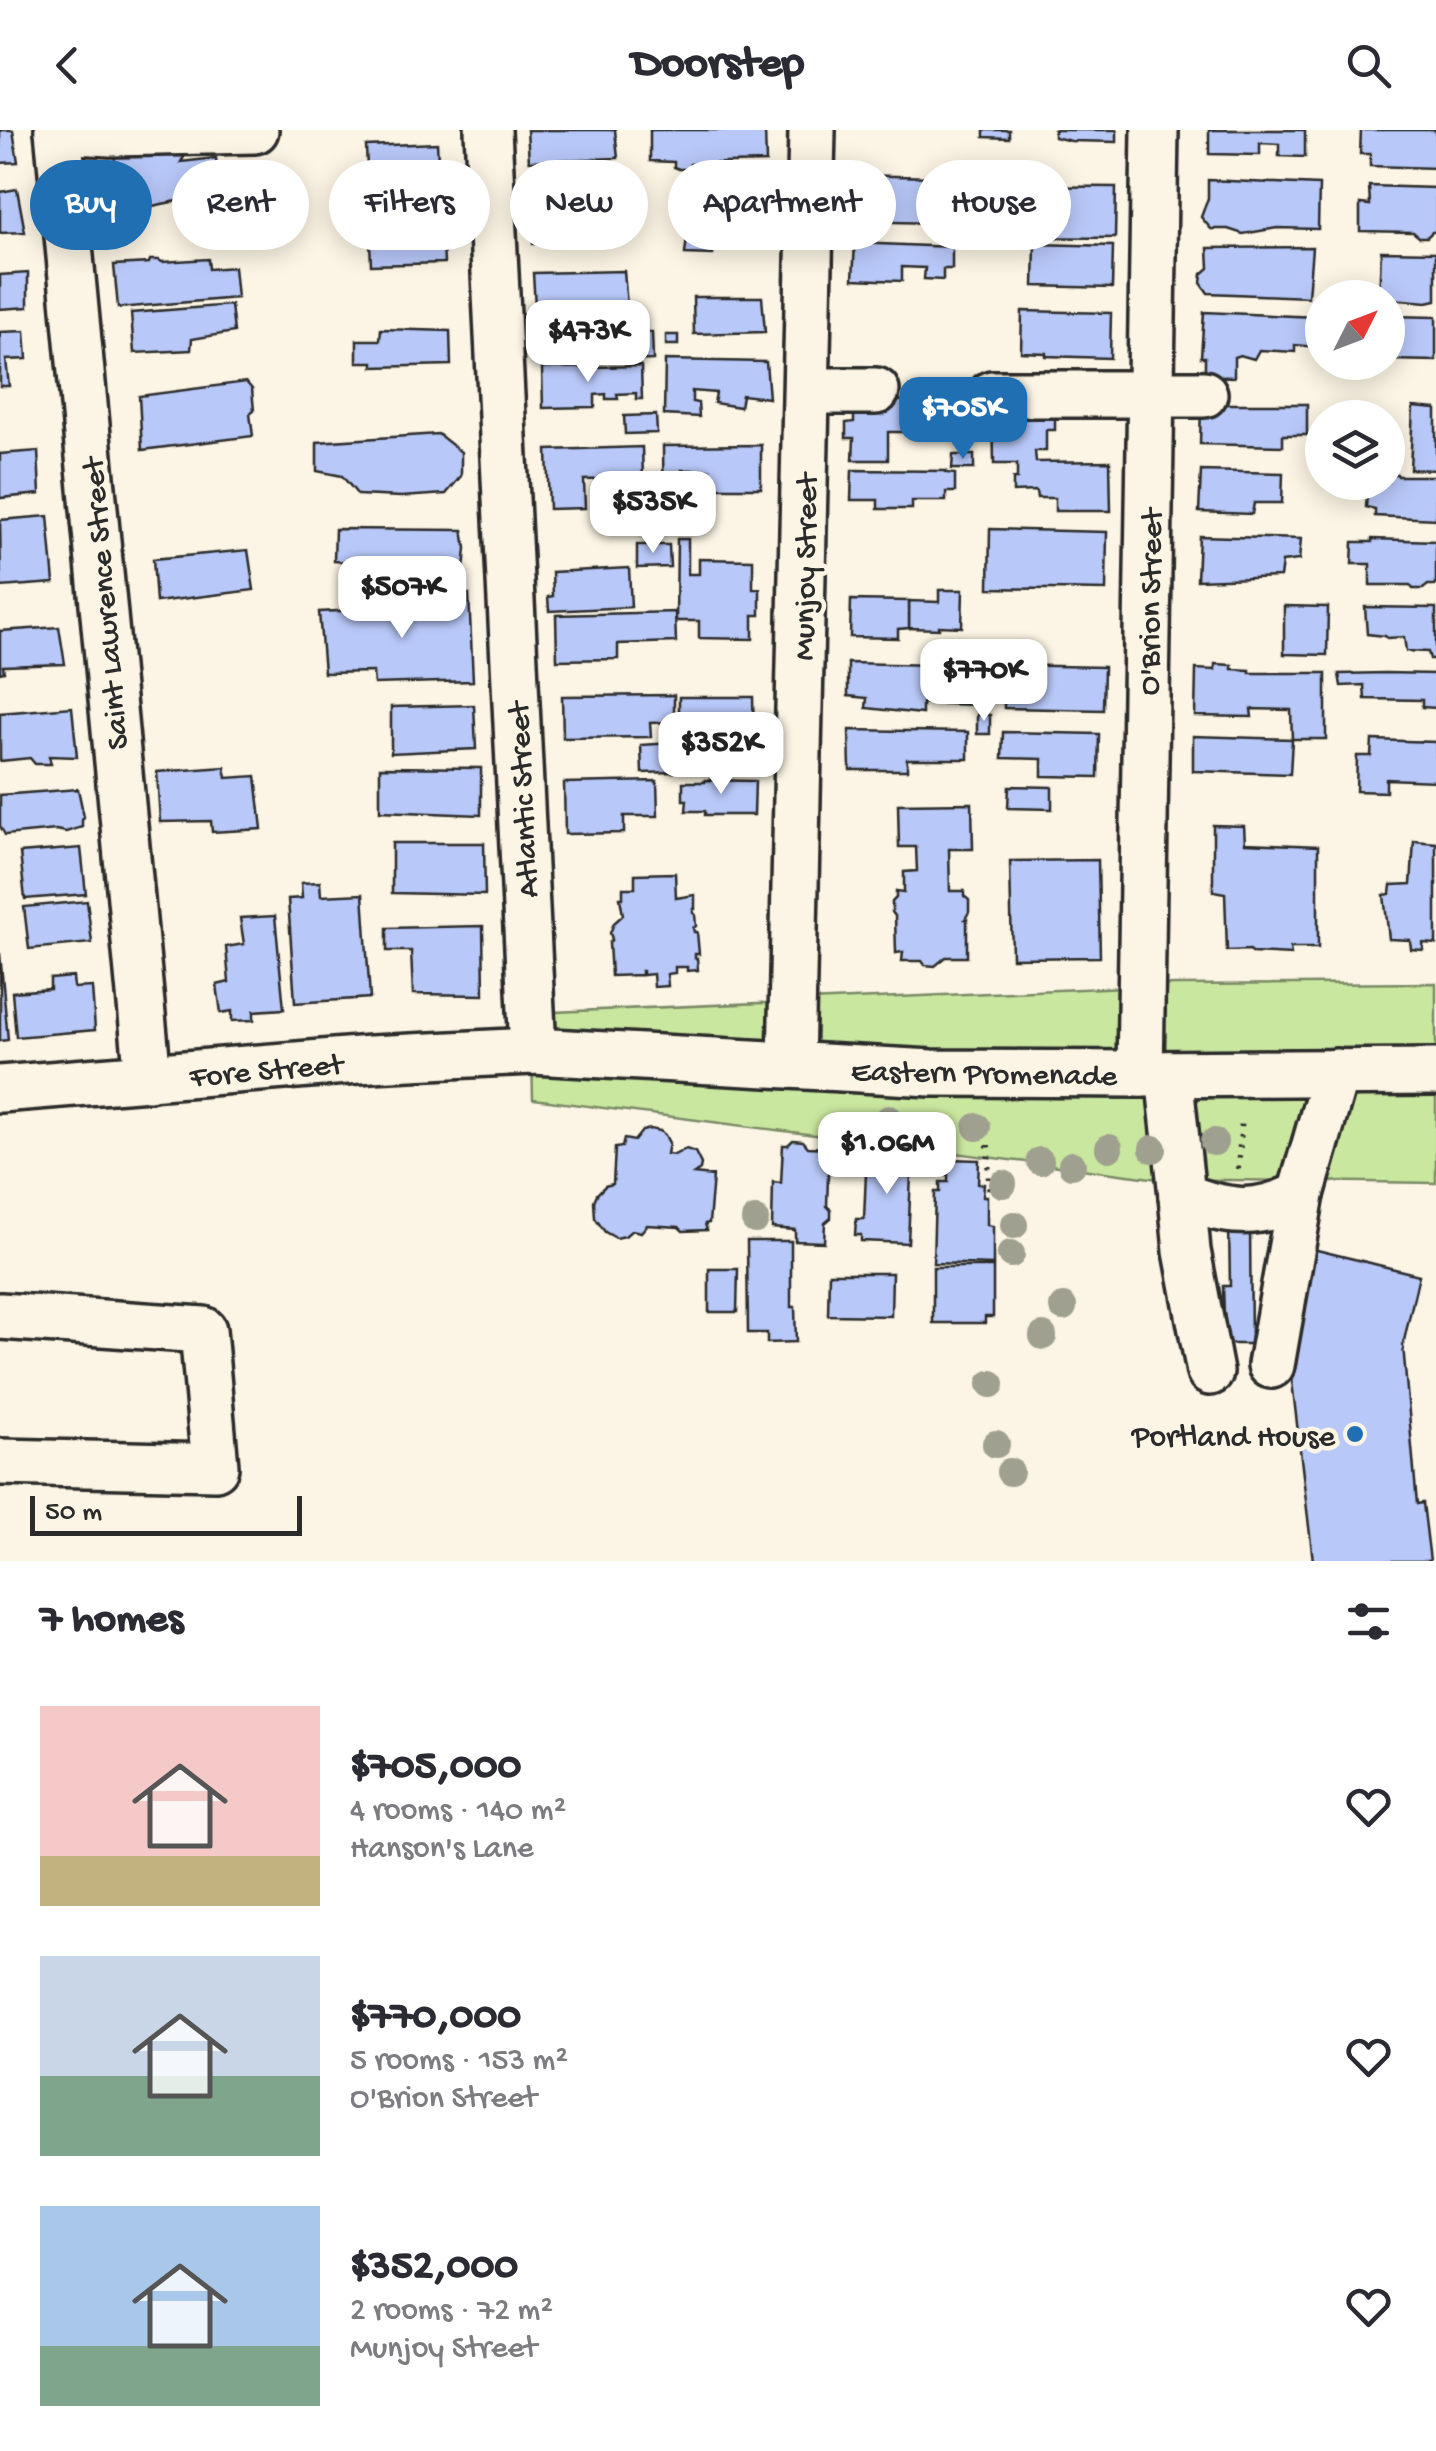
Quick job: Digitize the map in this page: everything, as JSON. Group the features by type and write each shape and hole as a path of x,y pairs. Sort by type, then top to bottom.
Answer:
{"street":[{"path":"58,130 254,130"},
{"name":"Saint Lawrence Street","path":"58,130 148,1078"},
{"name":"Atlantic Street","path":"488,130 533,1050"},
{"name":"Munjoy Street","path":"791,1064 812,130"},
{"name":"O'Brion Street","path":"1154,130 1154,1074 1182,1196 1187,1252 1210,1372"},
{"path":"807,391 876,391"},
{"path":"992,394 1204,394"},
{"name":"Eastern Promenade","path":"533,1050 932,1073 1436,1072"},
{"name":"Fore Street","path":"0,1090 371,1059 533,1050"},
{"path":"1271,1365 1301,1194 1336,1072"},
{"path":"1182,1196 1209,1207 1239,1211 1281,1206 1301,1194"},
{"path":"0,1316 203,1330 214,1467 0,1462"}],"path":[{"path":"1239,1211 1242,1118"},
{"path":"988,1145 989,1190"}],"green space":[{"path":"1436,983 1436,1183 1159,1179 533,1099 531,1013 1174,985"}],"building":[{"path":"0,130 13,130 18,162 0,163"},
{"path":"527,130 615,130 618,158 529,160"},
{"path":"650,130 765,130 766,160 650,161"},
{"path":"984,130 1009,130 1009,138 984,137"},
{"path":"1054,130 1117,130 1117,142 1071,141 1054,137"},
{"path":"1209,130 1305,130 1305,157 1279,156 1279,144 1260,143 1260,155 1209,154"},
{"path":"1361,130 1436,130 1436,168 1370,166 1370,154 1360,154"},
{"path":"437,143 438,160 367,160 366,146"},
{"path":"182,151 182,160 172,160 172,202 152,206 152,160 114,160 118,152"},
{"path":"896,176 916,177 916,223 896,222"},
{"path":"1208,180 1319,185 1318,229 1277,228 1243,234 1211,229 1201,217 1208,198"},
{"path":"1369,186 1436,188 1436,232 1419,237 1413,232 1360,231 1360,204 1370,205"},
{"path":"1071,187 1116,187 1115,238 1071,238"},
{"path":"17,189 25,232 0,233 0,192"},
{"path":"896,245 916,246 916,250 952,250 952,269 943,269 943,280 924,279 925,268 902,267 902,281 853,279 855,250 896,250"},
{"path":"1071,245 1113,246 1112,288 1034,286 1035,250 1071,250"},
{"path":"1312,247 1305,297 1208,293 1201,283 1202,274 1209,268 1208,248"},
{"path":"370,250 443,250 444,263 371,265"},
{"path":"685,250 714,250 713,255 685,254"},
{"path":"1381,251 1436,252 1436,300 1405,300 1405,280 1380,280"},
{"path":"208,259 209,269 234,267 237,298 118,308 114,265"},
{"path":"624,271 627,306 601,307 602,323 536,324 533,273"},
{"path":"28,273 28,307 0,309 0,275"},
{"path":"693,297 762,297 765,332 694,334"},
{"path":"231,305 234,332 192,339 191,350 134,353 131,313"},
{"path":"1022,311 1111,313 1110,358 1021,352"},
{"path":"1204,312 1305,316 1305,346 1295,345 1295,352 1259,350 1254,359 1234,357 1234,377 1205,376 1205,357 1201,357"},
{"path":"1405,316 1436,317 1436,361 1405,360"},
{"path":"381,329 450,331 451,365 373,367 373,362 357,362 357,340 380,340"},
{"path":"25,331 27,359 6,360 9,386 0,386 0,332"},
{"path":"652,332 653,360 614,361 613,333"},
{"path":"666,335 678,335 678,345 666,345"},
{"path":"665,360 766,362 769,398 742,395 740,407 714,403 716,393 692,391 699,417 664,415"},
{"path":"641,366 642,399 636,399 636,393 617,394 618,399 595,395 595,407 543,408 542,368"},
{"path":"246,382 252,389 253,436 142,450 139,396"},
{"path":"854,400 935,401 935,432 888,432 888,460 853,460 854,438 846,438 846,423 854,422"},
{"path":"1055,401 1055,430 1046,430 1046,451 1035,451 1036,462 1110,461 1111,511 1055,511 1055,498 1037,498 1036,491 1013,492 1017,464 994,464 993,402"},
{"path":"1201,404 1305,404 1305,435 1283,435 1283,446 1200,444"},
{"path":"1413,407 1436,409 1436,470 1410,469"},
{"path":"656,415 657,433 625,434 624,416"},
{"path":"438,434 461,452 461,476 446,494 358,495 342,476 317,471 317,442"},
{"path":"761,445 761,488 711,488 710,470 682,470 682,497 700,497 700,526 664,527 663,446"},
{"path":"642,447 643,478 584,480 585,508 549,509 547,450"},
{"path":"38,451 40,494 0,498 0,454"},
{"path":"953,455 974,455 974,469 952,469"},
{"path":"852,470 946,471 955,474 955,492 946,492 946,501 912,501 912,509 878,509 878,500 851,500"},
{"path":"1201,471 1283,473 1282,503 1254,503 1252,514 1199,512"},
{"path":"1405,476 1436,476 1436,519 1375,516 1375,509 1366,507 1367,500 1405,500"},
{"path":"632,514 657,514 657,532 632,532"},
{"path":"48,516 54,583 1,587 0,520"},
{"path":"335,529 463,530 464,570 334,561"},
{"path":"990,529 1107,532 1106,590 989,588"},
{"path":"1199,536 1301,539 1299,560 1282,562 1280,577 1197,580"},
{"path":"677,539 688,539 688,574 699,574 699,559 753,560 753,589 760,589 760,615 753,615 753,639 699,638 699,621 676,621"},
{"path":"1436,541 1436,585 1413,589 1410,585 1370,585 1370,564 1352,564 1353,542"},
{"path":"637,545 669,545 670,567 637,568"},
{"path":"248,550 254,590 156,602 153,559"},
{"path":"629,568 631,607 549,611 552,572"},
{"path":"939,590 963,590 962,627 909,628 909,601 939,602"},
{"path":"469,594 473,681 374,684 373,672 324,673 319,612 399,608 399,596"},
{"path":"851,600 909,601 909,628 898,629 898,638 850,637"},
{"path":"1284,606 1328,607 1327,655 1284,654"},
{"path":"1365,607 1436,608 1436,659 1430,659 1428,652 1406,651 1404,637 1367,634"},
{"path":"675,612 676,642 618,644 618,659 557,660 556,615"},
{"path":"59,627 65,664 3,666 4,672 0,673 0,631"},
{"path":"848,663 977,666 976,705 922,703 922,714 866,708 867,698 848,696"},
{"path":"1215,664 1232,665 1232,669 1250,673 1326,673 1326,739 1292,739 1291,710 1251,709 1252,717 1195,716 1196,669 1215,670"},
{"path":"1004,665 1104,667 1103,710 1004,708"},
{"path":"1339,674 1436,674 1436,708 1422,707 1422,700 1365,699 1364,685 1341,686"},
{"path":"674,695 674,722 650,723 651,737 563,738 562,696"},
{"path":"679,697 753,697 754,740 679,740"},
{"path":"474,705 476,749 391,753 391,707"},
{"path":"72,707 77,757 49,756 51,764 35,764 30,758 0,761 0,713"},
{"path":"977,715 990,715 990,734 977,734"},
{"path":"849,730 968,732 968,759 907,759 907,770 850,770"},
{"path":"1003,732 1099,734 1098,777 1042,776 1042,759 1002,758"},
{"path":"1193,736 1292,739 1290,774 1193,771"},
{"path":"1372,740 1436,742 1436,781 1386,779 1386,792 1356,791 1357,756 1371,756"},
{"path":"673,743 674,772 642,773 641,745"},
{"path":"225,767 227,778 256,776 262,829 212,832 211,821 160,822 157,772"},
{"path":"380,767 481,768 481,815 380,811"},
{"path":"657,781 658,816 624,816 624,833 565,834 564,783"},
{"path":"755,781 754,815 686,811 683,782"},
{"path":"1009,786 1052,787 1052,809 1008,808"},
{"path":"78,789 84,817 82,827 66,832 5,835 0,826 0,795"},
{"path":"972,803 973,849 949,849 950,891 964,891 969,900 965,919 967,957 946,957 935,966 902,961 903,952 896,953 892,902 896,891 904,892 904,872 917,871 916,847 899,847 898,804"},
{"path":"1213,825 1244,826 1245,843 1318,846 1318,948 1290,948 1291,955 1227,951 1225,893 1213,891"},
{"path":"1414,841 1436,843 1436,944 1423,943 1423,950 1411,949 1410,940 1389,939 1384,895 1390,894 1391,885 1411,884"},
{"path":"392,843 484,843 485,895 392,893"},
{"path":"81,848 86,894 25,899 20,853"},
{"path":"1098,860 1100,957 1012,958 1010,861"},
{"path":"675,873 676,898 695,895 693,928 697,932 698,970 675,967 675,973 667,974 668,986 654,987 653,974 643,975 643,971 641,975 611,976 610,933 623,915 623,888 635,888 635,874"},
{"path":"320,882 321,896 363,894 370,998 295,1003 288,899 302,898 301,883"},
{"path":"87,901 92,943 29,949 24,907"},
{"path":"275,916 284,1009 254,1011 254,1020 232,1021 232,1011 221,1013 217,985 229,982 226,947 244,944 240,918"},
{"path":"483,926 484,995 413,994 411,951 387,951 387,928"},
{"path":"0,953 8,1040 0,1041"},
{"path":"73,977 74,988 92,987 95,1030 16,1037 12,992 50,989 50,979"},
{"path":"650,1129 665,1135 669,1143 667,1154 686,1149 695,1152 701,1164 694,1174 713,1176 707,1230 647,1225 641,1232 632,1230 616,1238 605,1232 595,1218 597,1194 613,1184 615,1148 622,1147 624,1139 634,1141 642,1131"},
{"path":"803,1141 808,1147 829,1148 827,1206 831,1218 825,1223 824,1242 795,1241 795,1230 772,1228 773,1182 781,1183 783,1145"},
{"path":"867,1149 912,1151 908,1243 861,1241 861,1235 855,1235 856,1219 864,1219"},
{"path":"948,1159 979,1160 978,1184 984,1184 987,1225 993,1226 993,1265 933,1263 935,1192 940,1192 940,1182 948,1182"},
{"path":"1229,1225 1250,1225 1251,1344 1225,1344 1223,1286 1230,1286"},
{"path":"747,1241 791,1241 791,1307 795,1307 796,1342 767,1343 767,1333 748,1333"},
{"name":"Portland House","path":"1313,1249 1419,1275 1403,1345 1417,1504 1423,1503 1430,1561 1313,1561 1290,1364"},
{"path":"933,1267 993,1267 993,1317 985,1317 985,1323 933,1323"},
{"path":"709,1269 738,1269 737,1312 709,1312"},
{"path":"829,1273 892,1273 891,1316 828,1315"}],"place":[{"name":"Portland House","path":"1355,1434"}]}
